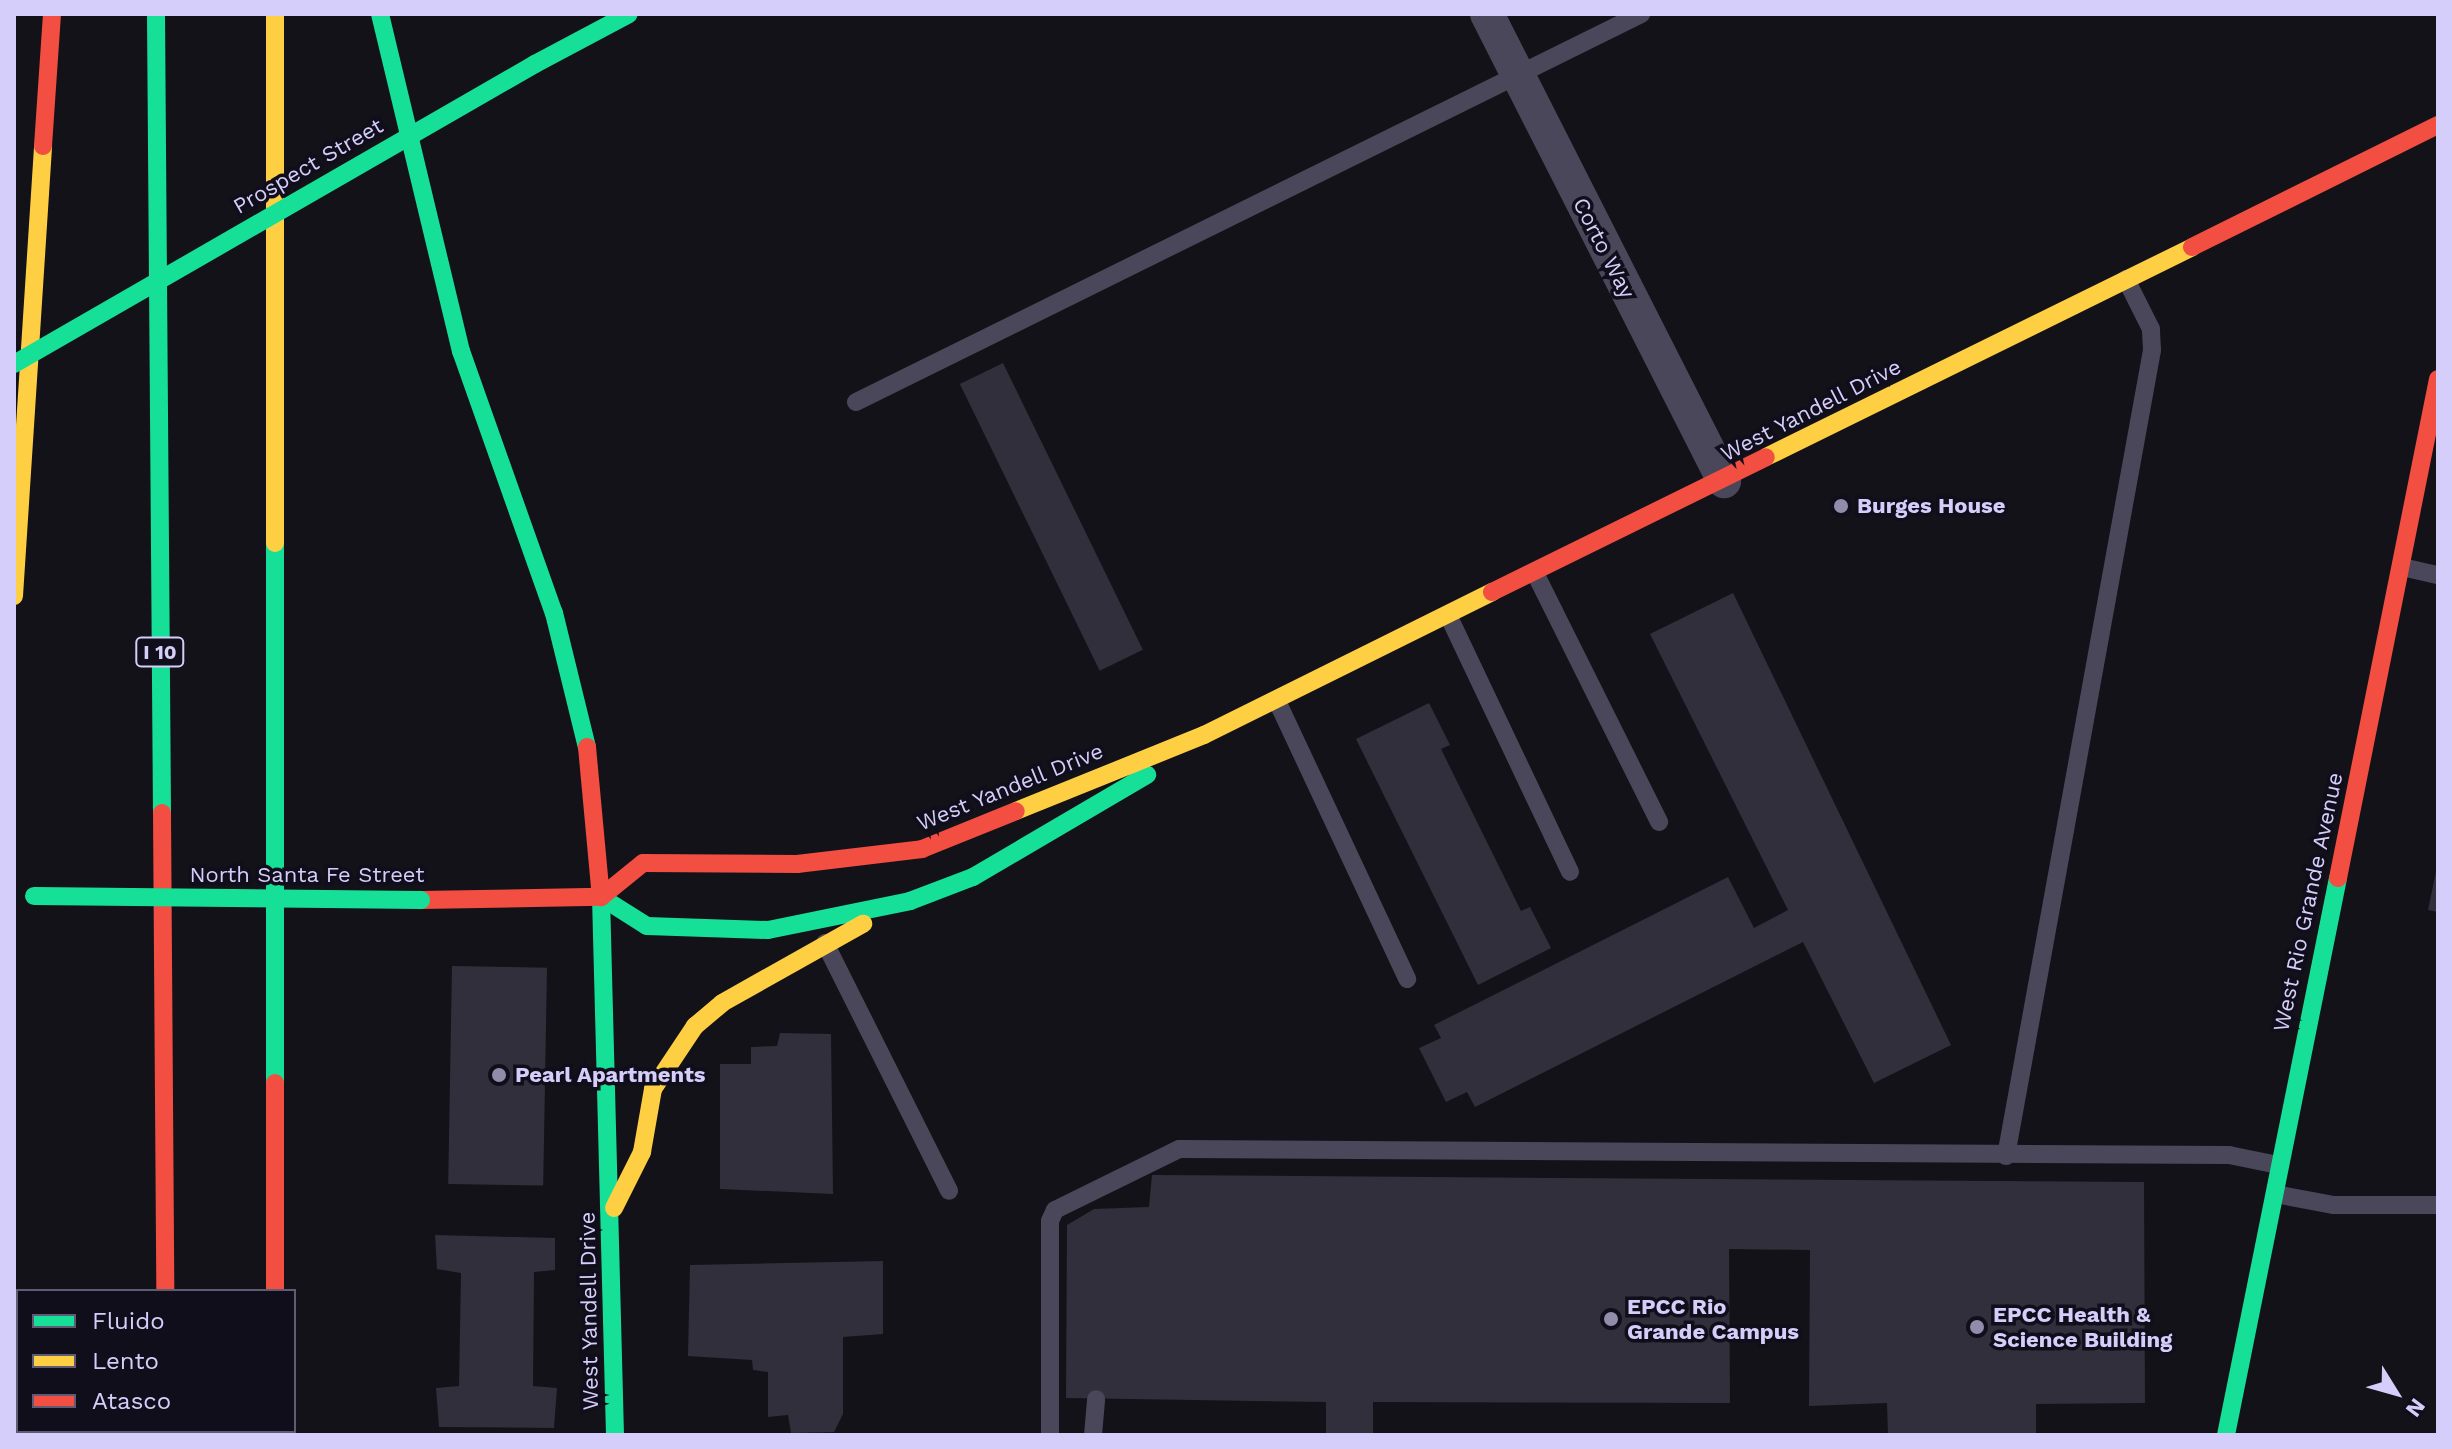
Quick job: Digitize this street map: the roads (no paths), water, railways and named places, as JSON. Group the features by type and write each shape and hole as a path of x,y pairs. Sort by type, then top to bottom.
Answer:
{"main road":[{"path":"14,596 52,14"},
{"name":"I 10","path":"156,14 165,1289"},
{"path":"275,14 275,1289"},
{"path":"380,14 461,351 554,613 580,708 599,820 601,897"},
{"name":"Prospect Street","path":"14,364 617,17"},
{"name":"West Yandell Drive","path":"601,897 643,863 797,864 922,849 1204,735 1536,575 2438,125"},
{"name":"West Rio Grande Avenue","path":"2226,1435 2438,379"},
{"name":"West Yandell Drive","path":"601,897 647,926 768,930 910,901 1096,812 1204,735"},
{"name":"North Santa Fe Street","path":"14,896 421,900 601,897"},
{"name":"West Yandell Drive","path":"601,897 615,1435"},
{"path":"611,1213 642,1152 653,1089 674,1051 722,1003 825,943 910,901"}],"street":[{"name":"Corto Way","path":"1487,14 1724,481"}],"lane":[{"path":"856,402 1641,14"},
{"path":"2006,1156 2152,350 2151,329 2126,279"},
{"path":"2402,567 2438,575"},
{"path":"1536,575 1659,822"},
{"path":"1449,617 1570,872"},
{"path":"1277,701 1407,979"},
{"path":"825,943 949,1191"},
{"path":"1050,1435 1050,1221 1055,1210 1179,1149 2229,1155 2278,1165"},
{"path":"2272,1194 2334,1205 2438,1205"},
{"path":"1093,1435 1096,1399"}],"place":[{"name":"Burges House","path":"1841,506"},
{"name":"Pearl Apartments","path":"499,1075"},
{"name":"EPCC Rio Grande Campus","path":"1611,1319"},
{"name":"EPCC Health & Science Building","path":"1977,1327"}]}
